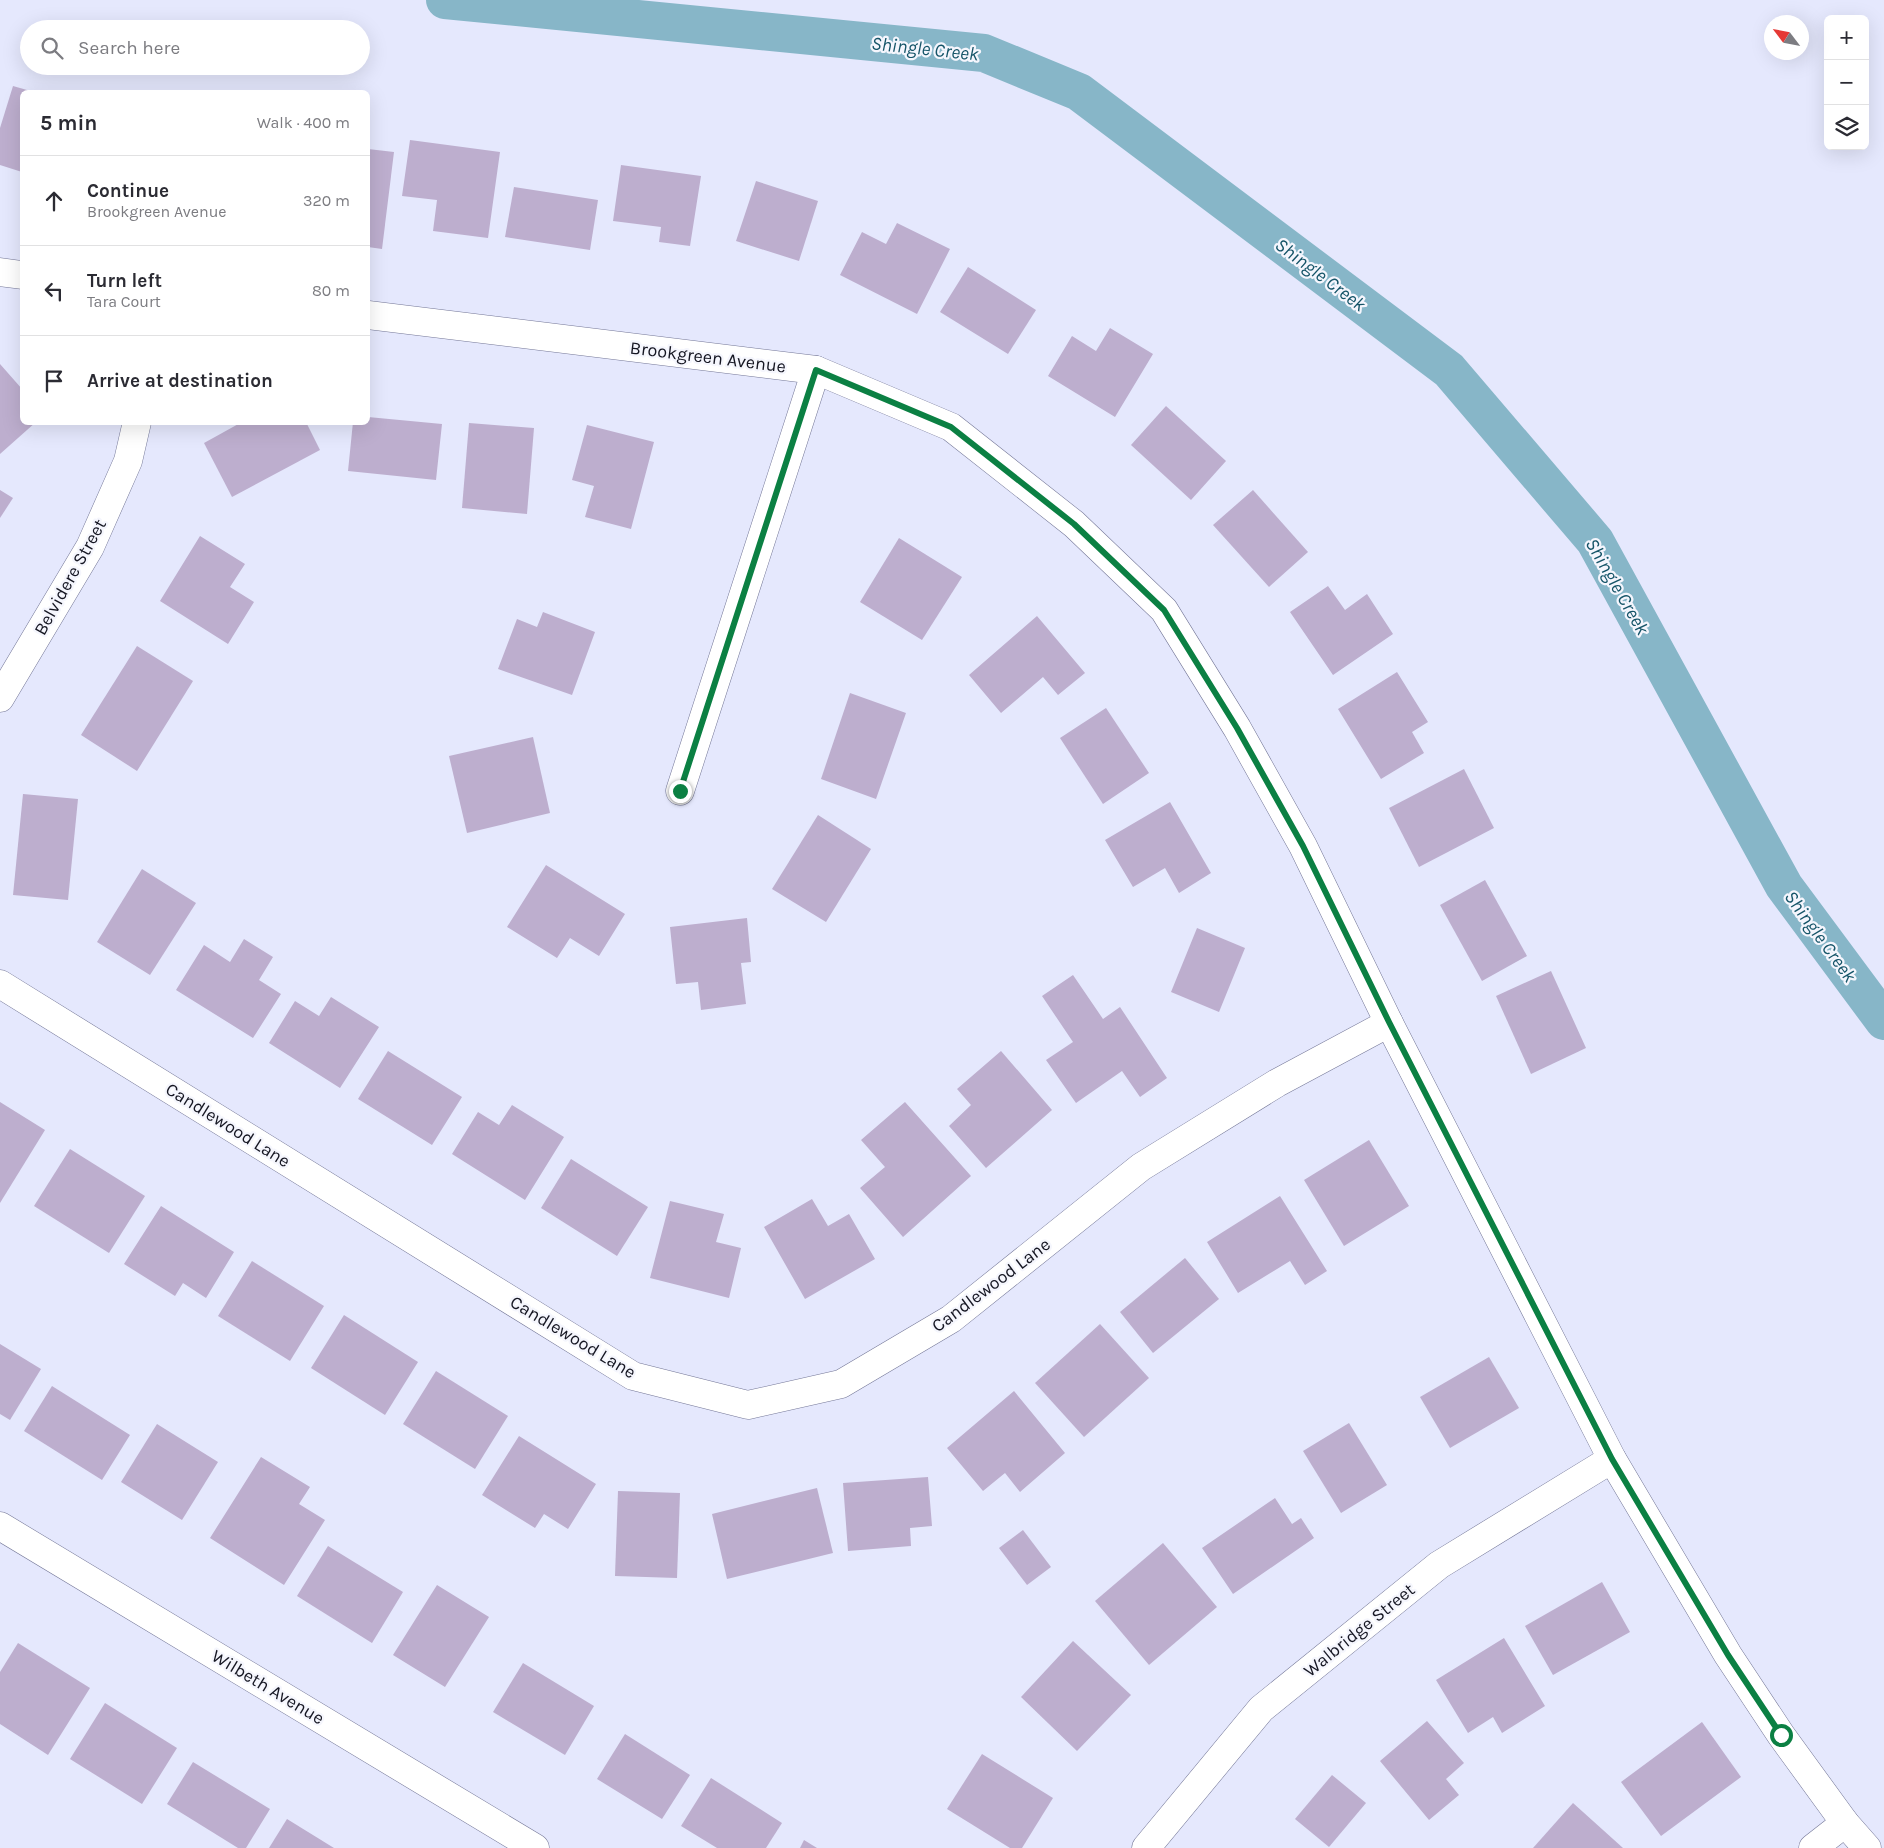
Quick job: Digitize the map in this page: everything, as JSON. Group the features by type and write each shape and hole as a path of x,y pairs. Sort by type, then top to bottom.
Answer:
{"street":[{"path":"0,272 20,275"},
{"name":"Brookgreen Avenue","path":"370,315 816,370 951,427 1074,524 1164,610 1237,728 1303,846 1389,1022 1612,1459 1728,1655 1781,1735 1845,1823 1867,1848"},
{"path":"680,791 816,370"},
{"name":"Belvidere Street","path":"0,698 90,548 128,461 136,425"},
{"name":"Candlewood Lane","path":"0,984 633,1376 748,1405 841,1384 951,1319 1141,1167 1277,1082 1389,1022"},
{"name":"Walbridge Street","path":"1146,1848 1261,1710 1439,1565 1612,1459"},
{"name":"Wilbeth Avenue","path":"0,1526 536,1848"},
{"path":"1813,1848 1845,1823"}],"building":[{"path":"13,86 27,90 20,90 20,171 0,165 0,128"},
{"path":"410,140 500,152 488,238 433,231 437,200 402,196"},
{"path":"370,149 394,152 382,249 370,247"},
{"path":"621,165 701,176 690,246 659,242 661,227 613,221"},
{"path":"756,181 818,201 799,261 736,241"},
{"path":"514,187 598,200 590,250 505,237"},
{"path":"897,223 950,249 917,314 840,275 862,232 886,244"},
{"path":"968,267 1036,310 1008,354 940,312"},
{"path":"1110,328 1153,354 1115,417 1048,376 1072,336 1096,351"},
{"path":"0,364 20,387 20,425 33,425 0,454"},
{"path":"1166,406 1226,461 1191,500 1131,445"},
{"path":"370,417 442,424 436,480 348,471 353,425 370,425"},
{"path":"469,423 534,428 527,514 462,508"},
{"path":"237,425 308,425 320,450 232,497 204,443"},
{"path":"587,425 654,442 631,529 585,517 594,486 572,480"},
{"path":"0,490 13,498 0,518"},
{"path":"1253,490 1308,552 1269,587 1213,525"},
{"path":"200,536 245,564 230,587 254,602 228,644 160,601"},
{"path":"899,538 962,577 922,640 860,602"},
{"path":"1328,586 1345,610 1367,594 1393,634 1333,675 1290,612"},
{"path":"543,612 595,632 572,695 498,669 517,619 537,627"},
{"path":"1037,616 1085,673 1058,695 1043,677 1001,713 969,675"},
{"path":"137,646 193,681 137,771 81,735"},
{"path":"1397,672 1428,722 1412,732 1424,753 1381,779 1338,709"},
{"path":"850,693 906,713 876,799 821,779"},
{"path":"1106,708 1149,773 1103,804 1060,738"},
{"path":"533,737 550,813 467,833 449,756"},
{"path":"1464,769 1494,828 1419,867 1389,808"},
{"path":"23,794 78,799 68,900 13,895"},
{"path":"1170,802 1211,873 1179,893 1165,868 1133,887 1105,840"},
{"path":"818,815 871,849 826,922 772,889"},
{"path":"546,865 625,914 599,956 570,938 557,958 507,927"},
{"path":"142,869 196,903 150,975 97,942"},
{"path":"1485,880 1527,956 1482,981 1440,905"},
{"path":"747,918 751,962 741,963 746,1004 701,1010 698,982 676,984 670,927"},
{"path":"1197,928 1245,948 1219,1012 1171,992"},
{"path":"244,939 273,957 259,980 281,994 253,1038 176,990 204,945 230,962"},
{"path":"1551,971 1586,1048 1531,1074 1496,996"},
{"path":"1073,975 1103,1019 1120,1007 1167,1078 1140,1097 1122,1071 1076,1103 1046,1060 1073,1042 1042,996"},
{"path":"331,997 379,1027 340,1088 269,1043 295,1001 319,1016"},
{"path":"388,1051 462,1097 432,1145 358,1099"},
{"path":"1001,1051 1052,1110 986,1168 949,1126 971,1105 957,1089"},
{"path":"0,1102 45,1130 0,1203"},
{"path":"905,1102 971,1176 903,1237 860,1188 885,1167 861,1140"},
{"path":"512,1105 564,1137 525,1200 452,1154 478,1112 499,1125"},
{"path":"1369,1140 1409,1206 1344,1246 1304,1180"},
{"path":"70,1149 145,1196 109,1253 34,1206"},
{"path":"571,1159 648,1207 617,1256 541,1208"},
{"path":"1280,1196 1327,1271 1305,1285 1290,1261 1238,1293 1207,1242"},
{"path":"812,1199 828,1226 849,1214 875,1259 805,1299 764,1227"},
{"path":"670,1201 724,1214 716,1242 741,1248 729,1298 650,1278"},
{"path":"161,1206 234,1252 206,1298 183,1283 175,1296 124,1264"},
{"path":"1185,1258 1219,1299 1153,1353 1120,1312"},
{"path":"252,1261 324,1306 290,1361 218,1316"},
{"path":"344,1315 418,1362 385,1415 311,1368"},
{"path":"1100,1324 1149,1378 1084,1437 1035,1383"},
{"path":"0,1344 41,1369 10,1420 0,1414"},
{"path":"1489,1357 1519,1408 1450,1448 1420,1397"},
{"path":"436,1371 508,1416 475,1469 403,1424"},
{"path":"52,1386 130,1435 102,1480 24,1431"},
{"path":"1014,1391 1065,1453 1020,1492 1005,1473 983,1491 947,1448"},
{"path":"1349,1423 1387,1485 1341,1513 1303,1451"},
{"path":"157,1424 218,1462 182,1520 121,1482"},
{"path":"519,1436 596,1484 568,1529 544,1514 535,1528 482,1495"},
{"path":"261,1457 310,1487 299,1504 325,1520 284,1585 210,1538"},
{"path":"928,1477 932,1526 910,1528 911,1546 848,1551 843,1483"},
{"path":"817,1488 833,1553 727,1579 712,1514"},
{"path":"618,1491 680,1493 677,1578 615,1576"},
{"path":"1275,1498 1292,1524 1301,1518 1314,1538 1233,1594 1202,1548"},
{"path":"1023,1530 1051,1567 1027,1585 999,1548"},
{"path":"1163,1543 1217,1607 1149,1665 1095,1601"},
{"path":"328,1546 403,1592 372,1643 297,1596"},
{"path":"1602,1582 1630,1632 1553,1675 1525,1626"},
{"path":"437,1585 489,1617 445,1687 393,1655"},
{"path":"1504,1638 1545,1706 1502,1733 1493,1717 1468,1733 1436,1680"},
{"path":"1073,1641 1131,1695 1077,1751 1021,1697"},
{"path":"18,1643 90,1688 48,1755 0,1724 0,1672"},
{"path":"523,1663 594,1706 565,1755 493,1712"},
{"path":"105,1703 177,1748 142,1804 70,1759"},
{"path":"1427,1721 1464,1763 1446,1779 1459,1795 1429,1820 1380,1761"},
{"path":"1702,1722 1741,1777 1661,1836 1621,1782"},
{"path":"625,1734 690,1775 662,1819 597,1779"},
{"path":"982,1754 1053,1798 1022,1848 1010,1848 947,1809"},
{"path":"193,1762 270,1809 246,1848 238,1848 167,1804"},
{"path":"1332,1775 1366,1803 1329,1847 1295,1819"},
{"path":"711,1778 782,1823 766,1848 717,1848 681,1826"},
{"path":"1573,1803 1623,1848 1533,1848"},
{"path":"287,1819 334,1848 269,1848"},
{"path":"804,1840 817,1848 800,1848"}],"waterway":[{"name":"Shingle Creek","path":"445,0 984,53 1079,92 1449,370 1595,541 1784,886 1884,1021"}],"route":[{"path":"680,791 816,370 951,427 1074,524 1164,610 1237,728 1303,846 1389,1022 1612,1459 1728,1655 1781,1735"}]}
